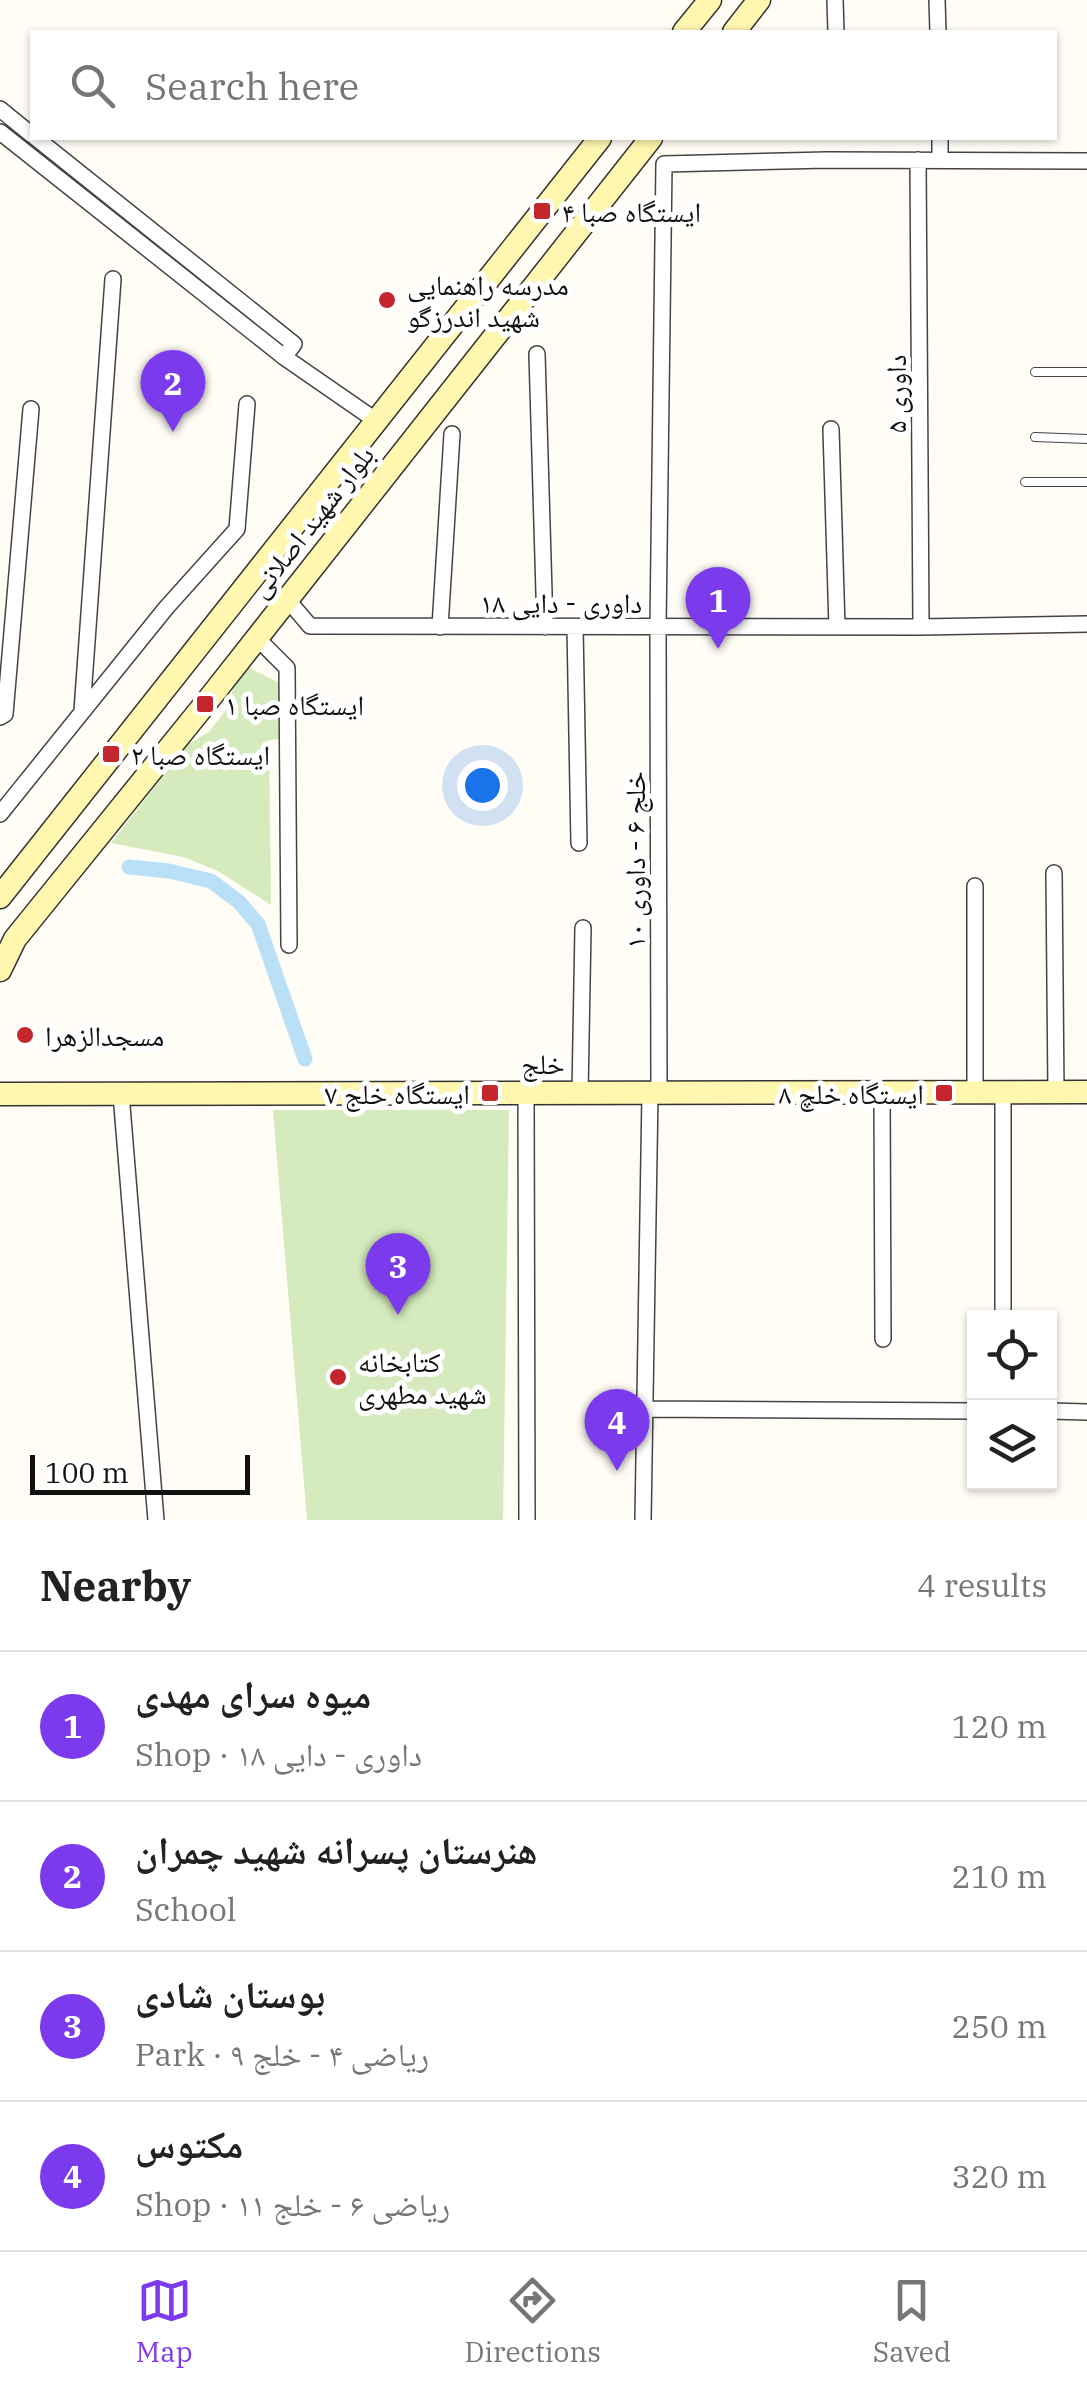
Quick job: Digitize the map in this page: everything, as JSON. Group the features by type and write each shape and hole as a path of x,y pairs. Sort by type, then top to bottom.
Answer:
{"main road":[{"path":"686,30 710,0"},
{"path":"736,30 760,0"},
{"name":"بلوار شهید اصلانی","path":"0,896 598,140"},
{"name":"بلوار شهید اصلانی","path":"0,970 15,938 649,140"},
{"name":"خلج","path":"0,1094 1087,1092"}],"street":[{"path":"835,0 836,30"},
{"path":"938,0 938,30"},
{"path":"0,109 30,133"},
{"path":"0,132 284,357 378,422"},
{"path":"39,140 294,344 284,357"},
{"path":"940,140 940,160"},
{"path":"918,160 1087,161"},
{"name":"خلج ۶ - داوری ۱۰","path":"644,1520 643,1409 655,1093 664,164 918,160"},
{"name":"داوری ۵","path":"918,160 920,627"},
{"path":"82,711 113,280"},
{"path":"536,354 545,627"},
{"path":"0,814 166,608 237,529 248,404"},
{"path":"0,717 4,714 31,409"},
{"path":"831,428 837,627"},
{"path":"440,626 452,434"},
{"name":"داوری - دایی ۱۸","path":"287,599 310,626 1087,624"},
{"path":"575,626 578,842"},
{"path":"256,638 287,668 289,945"},
{"path":"1054,873 1056,1092"},
{"path":"974,886 975,1092"},
{"path":"580,1093 583,928"},
{"path":"526,1093 527,1520"},
{"path":"882,1093 883,1339"},
{"path":"1003,1093 1003,1310"},
{"path":"121,1094 156,1520"},
{"path":"643,1409 967,1411"},
{"path":"1057,1411 1087,1412"}],"lane":[{"path":"1036,372 1087,372"},
{"path":"1034,437 1087,439"},
{"path":"1024,482 1087,482"}],"green space":[{"path":"248,667 281,684 280,739 269,740 271,905 218,871 183,857 111,843 188,744 209,732 228,707 234,685"},
{"path":"273,1110 509,1110 503,1520 307,1520"}],"waterway":[{"path":"129,867 211,881 239,902 258,924 305,1059"}],"place":[{"name":"ایستگاه صبا ۴","path":"542,211"},
{"name":"مدرسه راهنمایی شهید اندرزگو","path":"387,300"},
{"name":"هنرستان پسرانه شهید چمران","path":"173,432"},
{"name":"میوه سرای مهدی","path":"718,649"},
{"name":"ایستگاه صبا ۱","path":"205,704"},
{"name":"ایستگاه صبا ۲","path":"111,754"},
{"name":"مسجدالزهرا","path":"25,1035"},
{"name":"ایستگاه خلج ۷","path":"490,1093"},
{"name":"ایستگاه خلچ ۸","path":"944,1093"},
{"name":"بوستان شادی","path":"398,1315"},
{"name":"کتابخانه شهید مطهری","path":"338,1377"},
{"name":"مکتوس","path":"617,1471"}]}
